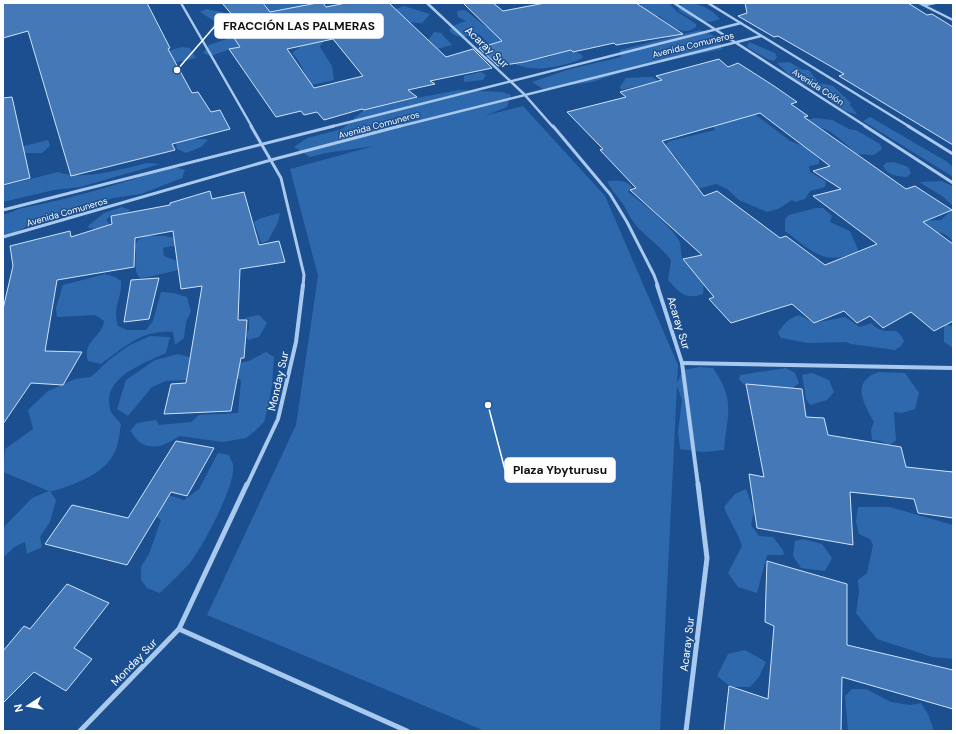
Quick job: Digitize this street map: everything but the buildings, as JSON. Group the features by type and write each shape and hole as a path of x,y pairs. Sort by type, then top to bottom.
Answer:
{"street":[{"name":"Monday Sur","path":"80,731 179,629 278,420 296,342 304,275 281,178 180,3"},
{"name":"Acaray Sur","path":"427,3 524,94 594,173 628,222 654,275 682,364 707,558 686,731"},
{"name":"Avenida Colón","path":"674,3 953,183"},
{"name":"Avenida Colón","path":"708,3 953,154"},
{"path":"919,3 953,20"},
{"path":"924,6 935,3"},
{"name":"Avenida Comuneros","path":"3,210 262,146 510,80 741,23"},
{"name":"Avenida Comuneros","path":"3,237 271,160 524,94 761,36"},
{"path":"682,364 953,368"},
{"path":"179,629 407,731"}],"shaded area":[{"path":"265,3 306,3 305,9 279,22 268,10"},
{"path":"640,3 669,3 676,11 696,24 696,27 687,31 677,29 659,16 656,17 637,7 643,8"},
{"path":"686,3 705,7 720,19 704,22 694,19 679,11 678,6"},
{"path":"404,6 430,14 422,23 403,22 393,10"},
{"path":"206,9 222,12 240,21 225,25 223,30 212,30 214,21 200,12"},
{"path":"464,10 487,27 498,24 521,62 552,56 554,53 567,50 581,54 583,58 550,68 528,68 507,61 498,54 479,34 459,36 455,35 449,30 455,25 466,21 458,17 457,11"},
{"path":"359,18 364,20 374,29 382,46 363,50 355,36 351,33 341,32 331,36 326,39 320,47 332,66 334,80 312,85 298,60 292,53 307,42 302,39 305,34 325,27 323,25 328,21"},
{"path":"700,30 717,37 722,49 635,68 592,82 543,89 532,82 570,69 621,57 620,50"},
{"path":"434,32 441,33 452,45 437,49 423,41 429,39"},
{"path":"230,38 242,38 247,43 211,56 203,53 209,45"},
{"path":"749,42 775,53 777,57 774,61 767,59 747,47"},
{"path":"182,47 190,48 196,58 177,62 168,60 164,52"},
{"path":"789,62 803,70 809,70 819,83 833,86 851,103 850,105 857,114 846,111 818,90 798,81 777,63"},
{"path":"481,72 486,75 483,80 464,82 464,76"},
{"path":"653,77 665,86 664,96 647,84 621,90 620,87 626,78"},
{"path":"459,90 502,92 511,95 507,107 484,116 523,106 605,196 678,365 677,383 683,370 700,367 713,368 725,390 728,417 724,450 704,452 680,449 678,432 682,400 677,386 660,731 485,731 207,615 296,425 318,276 290,169 374,146 326,153 310,157 294,147 307,138 342,129 364,110"},
{"path":"756,115 790,141 806,147 819,159 819,164 809,166 810,172 826,181 825,187 810,191 805,199 795,202 792,200 778,209 767,212 739,200 727,189 716,184 694,190 683,167 676,157 666,148 666,144 670,141 715,130 710,122"},
{"path":"870,117 946,161 953,167 953,177 863,121"},
{"path":"815,118 832,120 849,129 856,130 880,144 882,149 874,155 855,154 847,145 833,134 807,120"},
{"path":"175,139 208,140 201,147 186,153 177,149"},
{"path":"48,140 50,146 42,153 27,153 18,155 20,147"},
{"path":"894,162 908,167 911,173 907,177 890,174 883,166 886,163"},
{"path":"147,163 160,164 80,187 54,190 3,202 3,186 58,172 90,175 115,171"},
{"path":"171,166 185,170 182,178 141,194 113,198 35,222 3,239 3,214 98,190"},
{"path":"607,181 621,181 629,184 632,187 628,192 656,214 674,233 680,242 682,259 704,280 703,294 697,296 687,296 676,289 668,280 671,260 636,226"},
{"path":"941,181 953,186 953,206 942,196 919,182"},
{"path":"122,207 130,210 127,213 111,215 106,220 109,223 109,227 99,229 89,228 88,226 104,213"},
{"path":"816,208 823,208 832,216 830,222 850,231 859,252 836,258 819,255 811,251 785,231 785,219 789,215"},
{"path":"953,209 953,242 944,234 937,233 912,221 941,220"},
{"path":"280,213 278,222 268,241 261,243 254,222 261,218"},
{"path":"145,236 165,236 186,240 185,248 172,246 163,248 164,256 177,261 187,261 186,268 140,278 137,274 135,266 136,255 134,246 138,240"},
{"path":"105,274 115,277 121,281 116,319 118,326 127,330 146,330 153,321 161,292 174,293 187,297 191,311 186,322 184,338 175,345 173,332 152,333 134,340 101,364 88,361 88,348 100,331 104,321 95,315 57,317 56,308 63,285"},
{"path":"259,315 267,323 259,337 248,340 246,335 249,329 249,319 244,318"},
{"path":"799,315 814,323 845,317 860,327 871,323 883,331 896,331 904,341 901,346 895,350 846,342 808,343 781,338 778,333 782,327 789,320"},
{"path":"946,324 953,327 953,348 944,342 944,326"},
{"path":"150,336 170,337 166,353 126,373 112,388 109,398 110,409 121,424 118,443 113,455 100,470 91,476 50,491 56,500 50,522 40,537 42,547 27,554 25,542 14,547 3,558 3,528 32,498 49,491 3,472 5,449 33,429 28,410 48,391 75,379 91,377 109,360 128,346"},
{"path":"266,352 274,357 272,385 268,407 264,422 246,438 223,442 179,436 161,446 151,446 140,442 130,431 137,423 156,420 159,425 191,422 199,415 238,413 241,380 237,378 166,381 152,387 128,416 117,409 126,380 155,360 178,354 222,366 249,361"},
{"path":"786,368 795,373 799,383 793,388 744,385 739,379 740,375"},
{"path":"879,372 905,373 919,393 915,409 902,413 894,412 896,441 889,445 881,441 872,440 871,429 874,422 866,408 862,394 862,387 865,381 870,376"},
{"path":"812,373 829,380 834,392 827,400 810,405 806,399 802,375"},
{"path":"218,453 229,455 233,464 233,473 230,486 210,531 189,564 160,593 147,588 141,580 141,567 149,554 161,520 156,516 165,494 184,500 199,489"},
{"path":"746,489 754,511 751,525 759,536 773,537 783,550 784,555 767,555 757,593 738,587 728,573 742,546 724,507 735,494"},
{"path":"858,507 890,507 953,525 953,659 932,657 877,639 856,613 859,592 858,580 867,573 873,545 870,539 859,534 856,522"},
{"path":"803,539 822,544 832,558 825,571 801,568 793,556 795,541"},
{"path":"745,650 766,662 759,677 750,687 731,687 717,676 728,654"},
{"path":"852,689 866,689 891,702 910,705 921,703 928,714 934,731 848,731 845,696"}],"place":[{"name":"FRACCIÓN LAS PALMERAS","path":"177,70"},
{"name":"Plaza Ybyturusu","path":"488,405"}]}
